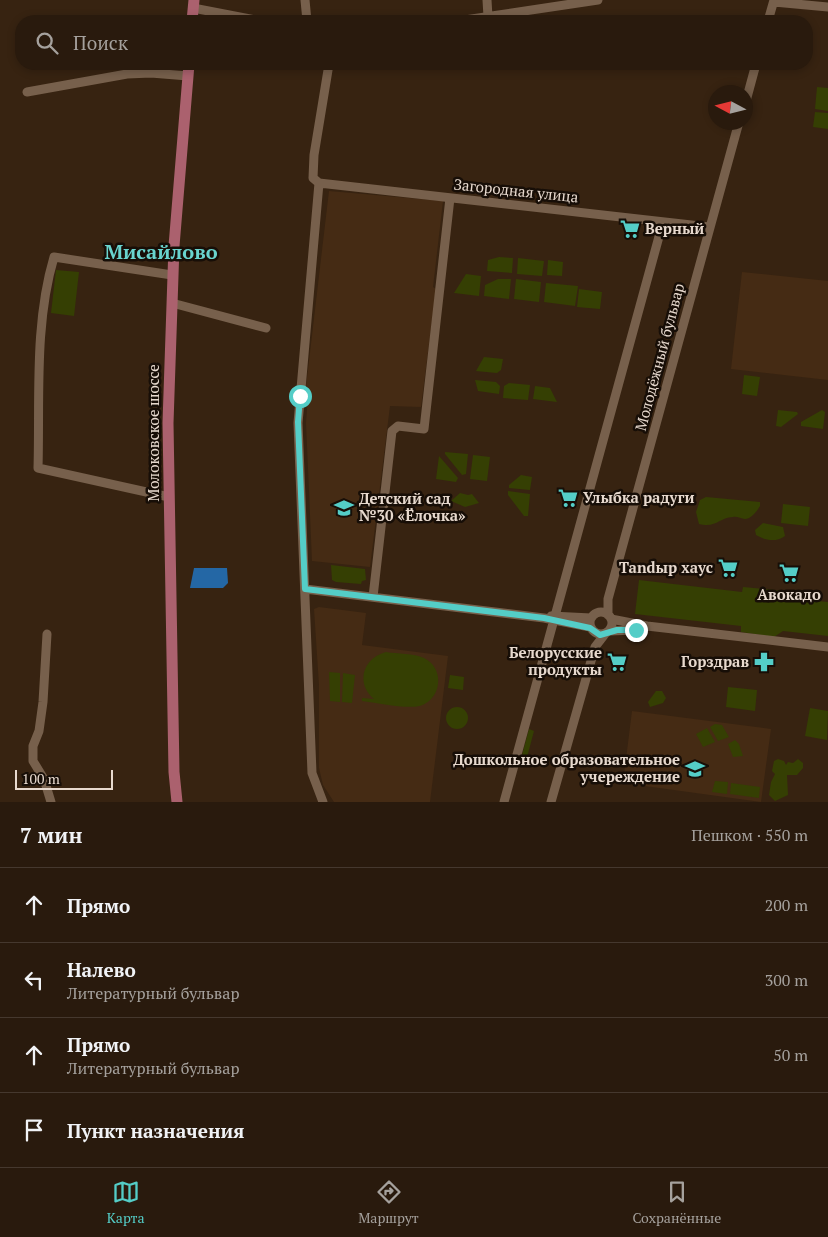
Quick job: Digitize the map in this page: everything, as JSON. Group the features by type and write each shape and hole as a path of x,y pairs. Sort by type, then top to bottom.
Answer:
{"main road":[{"name":"Молоковское шоссе","path":"178,802 174,772 168,423 172,275 188,70"}],"street":[{"path":"305,0 306,15"},
{"path":"488,0 488,15"},
{"path":"501,15 598,0"},
{"path":"770,15 774,1 828,7"},
{"path":"194,4 237,15"},
{"path":"323,802 312,773 298,422 319,183 313,178 314,155 328,70"},
{"path":"750,85 754,70"},
{"path":"27,92 127,74 151,73 188,76"},
{"name":"Молодёжный бульвар","path":"599,612 608,599 737,130"},
{"name":"Загородная улица","path":"319,183 709,227"},
{"path":"373,597 392,431 398,426 424,429 450,198"},
{"path":"504,802 663,222"},
{"path":"169,497 38,468 41,354 46,284 54,257 172,275"},
{"path":"172,303 266,328"},
{"path":"305,589 544,618 591,618 599,612 610,617 647,626 828,647"},
{"name":"Молодёжный бульвар","path":"608,599 610,617"},
{"path":"551,802 595,647 607,632 610,617"},
{"path":"555,618 592,630 600,635 607,632 636,630 647,626"},
{"path":"591,618 595,647"},
{"path":"47,634 43,702 39,731 33,746 33,761 44,779 51,802"},
{"path":"555,788 555,802"}],"shaded area":[{"path":"329,191 443,201 433,287 436,289 421,407 390,406 370,567 312,561 306,423 308,396 305,395"},
{"path":"742,272 828,281 828,380 731,369"},
{"path":"319,607 366,613 362,645 448,656 430,802 334,802 323,785 319,768 319,685 314,609"},
{"name":"Дошкольное образовательное учереждение","path":"632,711 771,729 761,802 623,783"}],"green space":[{"path":"817,87 828,88 828,111 815,109"},
{"path":"815,112 828,113 828,129 813,127"},
{"path":"499,257 513,258 512,273 487,271 488,260"},
{"path":"518,258 544,261 542,276 517,274"},
{"path":"548,260 563,262 562,276 547,275"},
{"path":"56,270 79,272 74,316 51,313"},
{"path":"466,274 481,276 479,296 454,293"},
{"path":"498,279 511,279 509,299 484,296 485,285"},
{"path":"516,279 541,282 539,302 514,299"},
{"path":"546,283 578,286 575,306 544,302"},
{"path":"579,289 602,292 600,309 577,307"},
{"path":"484,357 503,359 501,370 497,373 476,371"},
{"path":"744,375 760,377 757,396 742,394"},
{"path":"475,380 496,382 500,386 499,394 478,391"},
{"path":"509,383 530,385 528,400 503,398 504,386"},
{"path":"535,386 550,388 557,402 533,399"},
{"path":"778,410 797,412 798,414 781,427 776,426"},
{"path":"822,410 825,412 823,429 801,426 801,422"},
{"path":"445,452 468,454 466,474 462,475"},
{"path":"473,455 490,457 487,481 470,479"},
{"path":"439,456 458,478 456,482 436,479"},
{"path":"521,475 532,477 530,490 509,488 509,485"},
{"path":"508,491 530,494 528,516 524,516 508,495"},
{"path":"460,493 472,494 479,503 465,507 451,501"},
{"path":"706,497 760,502 760,506 747,519 733,517 710,525 699,524 696,512 700,500"},
{"path":"783,504 810,507 808,526 781,523"},
{"path":"763,523 783,527 785,536 778,540 770,540 756,535 755,530"},
{"path":"331,565 365,569 366,580 362,581 361,584 336,582 332,580"},
{"path":"639,580 742,592 743,587 786,591 787,598 828,602 828,636 783,631 774,637 741,632 741,626 635,614"},
{"path":"386,652 415,655 431,663 438,676 438,683 433,697 420,706 414,707 362,701 362,698 374,699 368,693 363,679 367,665 378,655"},
{"path":"329,672 340,673 340,702 330,701"},
{"path":"343,673 355,675 352,703 342,702"},
{"path":"450,675 464,677 463,690 448,688"},
{"path":"728,687 757,690 755,711 726,707"},
{"path":"656,691 662,691 666,698 663,703 650,707 648,702"},
{"path":"457,707 465,710 468,718 465,726 457,729 449,726 446,718 449,710"},
{"path":"810,708 828,711 827,740 805,736"},
{"path":"715,724 722,725 729,737 718,741 710,727"},
{"path":"707,728 715,742 703,747 696,734"},
{"path":"529,729 534,731 526,761 521,759"},
{"path":"735,740 739,744 743,756 733,757 728,744"},
{"path":"778,759 784,761 786,765 788,762 793,763 798,759 803,763 803,768 797,775 787,775 788,795 775,801 769,795 771,782 775,774 772,771 774,761"},
{"path":"715,781 728,782 727,794 712,792"},
{"path":"731,783 760,787 759,798 730,794"}],"water":[{"path":"194,568 227,568 228,583 223,588 190,588"}],"place":[{"name":"Верный","path":"630,229"},
{"name":"Улыбка радуги","path":"568,498"},
{"name":"Детский сад №30 «Ёлочка»","path":"344,508"},
{"name":"Tandыр хаус","path":"728,568"},
{"name":"Авокадо","path":"789,573"},
{"name":"Белорусские продукты","path":"617,662"},
{"name":"Горздрав","path":"764,662"},
{"name":"Дошкольное образовательное учереждение","path":"695,769"}],"district":[{"name":"Мисайлово","path":"161,252"}],"route":[{"path":"300,396 298,422 305,589 544,618 554,622 590,628 593,632 600,635 609,631 636,630"}]}
